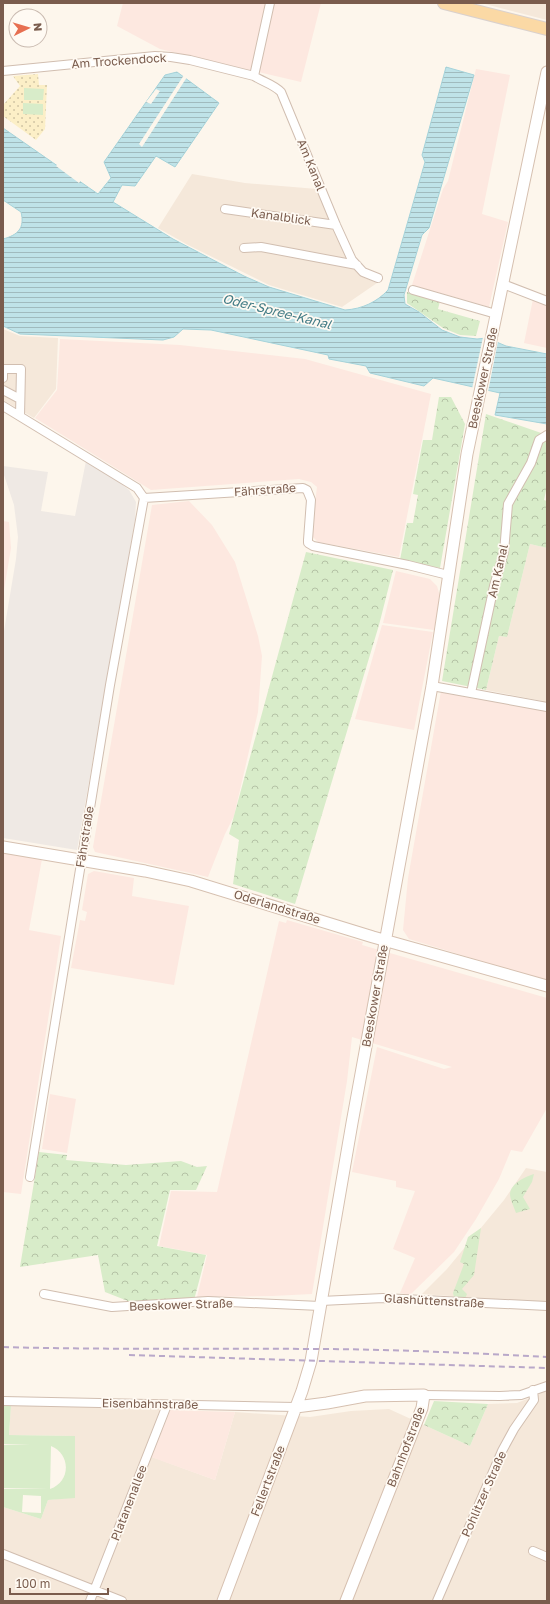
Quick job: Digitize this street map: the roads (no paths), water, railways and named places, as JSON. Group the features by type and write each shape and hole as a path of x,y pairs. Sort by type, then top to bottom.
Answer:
{"main road":[{"path":"444,3 547,29"}],"street":[{"path":"254,76 270,3"},
{"name":"Am Trockendock","path":"3,71 154,56 190,60 254,76"},
{"name":"Beeskower Straße","path":"311,1361 385,940 432,686 467,454 547,72"},
{"name":"Am Kanal","path":"254,76 275,86 281,92 352,260 363,272 378,278"},
{"name":"Kanalblick","path":"225,208 336,225"},
{"name":"Am Kanal","path":"244,248 260,248 357,265"},
{"path":"503,284 547,301"},
{"path":"413,290 496,314"},
{"path":"3,378 3,369 21,369 20,416"},
{"path":"3,390 20,399"},
{"path":"3,406 136,488 144,498"},
{"name":"Am Kanal","path":"471,693 494,586 504,552 508,504 531,463 539,440 547,435"},
{"name":"Fährstraße","path":"30,1177 110,685 144,498 303,488 307,490 311,500 308,543 313,546 408,565 448,575"},
{"path":"432,686 547,707"},
{"name":"Oderlandstraße","path":"3,847 191,881 385,940 547,986"},
{"name":"Beeskower Straße","path":"44,1294 112,1307 208,1301 320,1303"},
{"name":"Glashüttenstraße","path":"320,1303 383,1298 547,1306"},
{"name":"Fellertstraße","path":"223,1601 302,1391 311,1361"},
{"path":"424,1395 521,1395 547,1386"},
{"name":"Pohlitzer Straße","path":"437,1601 502,1451 514,1429 534,1400 533,1390"},
{"path":"302,1391 315,1405"},
{"name":"Bahnhofstraße","path":"296,1407 365,1396 424,1395 422,1408 346,1601"},
{"name":"Eisenbahnstraße","path":"3,1401 296,1407"},
{"name":"Platanenallee","path":"90,1601 167,1405"},
{"path":"533,1551 547,1557"},
{"path":"3,1554 122,1601"}],"water":[{"name":"Oder-Spree-Kanal","path":"446,67 474,75 429,228 422,235 404,295 405,304 419,312 442,330 460,337 477,339 487,338 506,346 547,354 547,424 495,415 500,393 433,378 424,386 370,373 366,366 329,359 328,355 211,330 183,329 174,337 163,340 20,334 3,326 3,239 13,235 19,230 21,227 22,218 21,212 3,200 3,128 98,194 111,178 104,162 165,75 177,72 219,103 175,167 156,156 135,186 122,185 113,202 173,239 244,276 269,287 345,310 363,306 374,301 388,290 425,162 422,155"}],"railway":[{"path":"3,1347 370,1350 547,1357"},
{"path":"129,1355 547,1368"}]}
